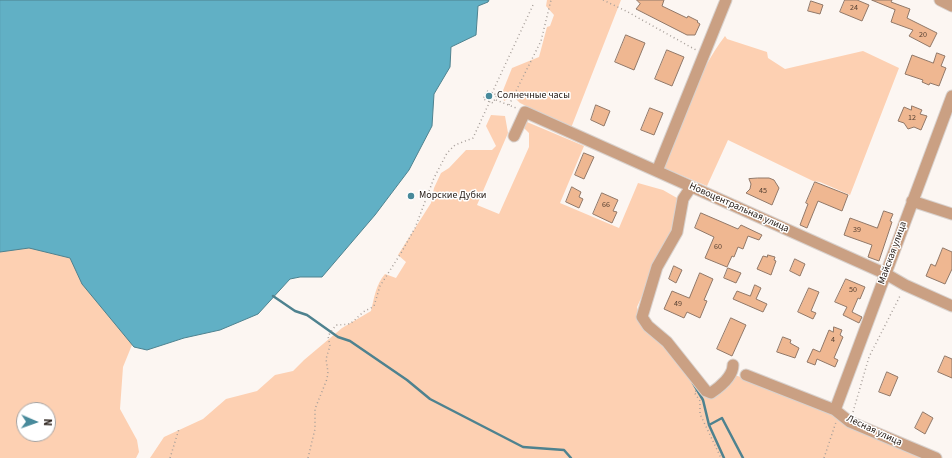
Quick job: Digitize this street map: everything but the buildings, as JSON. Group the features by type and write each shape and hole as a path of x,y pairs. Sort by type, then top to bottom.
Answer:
{"street":[{"path":"657,171 726,0"},
{"path":"940,0 952,6"},
{"name":"Майская улица","path":"837,412 912,201 952,96"},
{"name":"Новоцентральная улица","path":"514,136 525,112 886,274 905,285 952,306"},
{"path":"691,187 683,199 678,232 657,267 642,317 648,326 667,342 706,391 711,393 721,385 733,369 733,365"},
{"path":"912,201 952,214"},
{"name":"Лесная улица","path":"746,375 837,412 850,422 936,458"}],"path":[{"path":"495,99 509,105 541,41 551,0"},
{"path":"603,0 626,11 705,55"},
{"path":"492,93 533,5"},
{"path":"487,91 497,95 495,99 493,103 483,99 487,91"},
{"path":"308,458 315,429 315,409 327,379 328,372 326,359 330,346 328,336 336,325 344,326 353,323 361,314 374,306 380,286 402,253 415,228 434,178 447,153 455,145 473,138 490,102"},
{"path":"850,422 870,357 905,285"},
{"path":"695,392 700,402 700,414 721,458"},
{"path":"824,458 837,412"},
{"path":"170,458 179,429"}],"shaded area":[{"path":"547,0 621,0 571,128 520,103 513,96 504,101 502,93 512,68 539,57 547,27 550,26 554,15 546,6"},
{"path":"725,36 727,39 767,52 768,58 785,69 863,51 899,68 850,195 820,182 813,181 728,140 707,186 664,168 697,83"},
{"path":"491,115 505,116 508,133 477,205 499,214 529,147 529,133 522,126 527,122 584,146 560,203 619,228 638,183 663,190 677,198 678,206 670,235 637,307 641,323 647,333 665,343 707,395 716,397 735,375 828,409 925,458 150,458 164,437 203,419 226,399 257,391 275,375 293,371 342,328 371,311 379,282 385,274 396,278 406,262 398,255 431,203 434,188 441,173 449,168 466,150 492,150 496,146 486,126"},
{"path":"0,239 79,258 136,335 123,367 120,409 137,440 139,452 136,458 0,458"}],"water":[{"path":"0,0 489,0 488,2 478,6 476,35 451,47 450,67 434,94 432,126 409,170 375,215 322,277 300,277 290,279 258,314 220,330 184,338 147,350 134,347 82,284 70,258 29,248 0,252"}],"waterway":[{"path":"273,296 295,311 307,315 338,337 350,341 407,380 430,399 523,447 564,450 571,458"},
{"path":"693,383 703,400 709,425"},
{"path":"724,458 709,425 722,418 743,458"}],"place":[{"name":"Солнечные часы","path":"489,96"},
{"name":"Морские Дубки","path":"411,196"}]}
